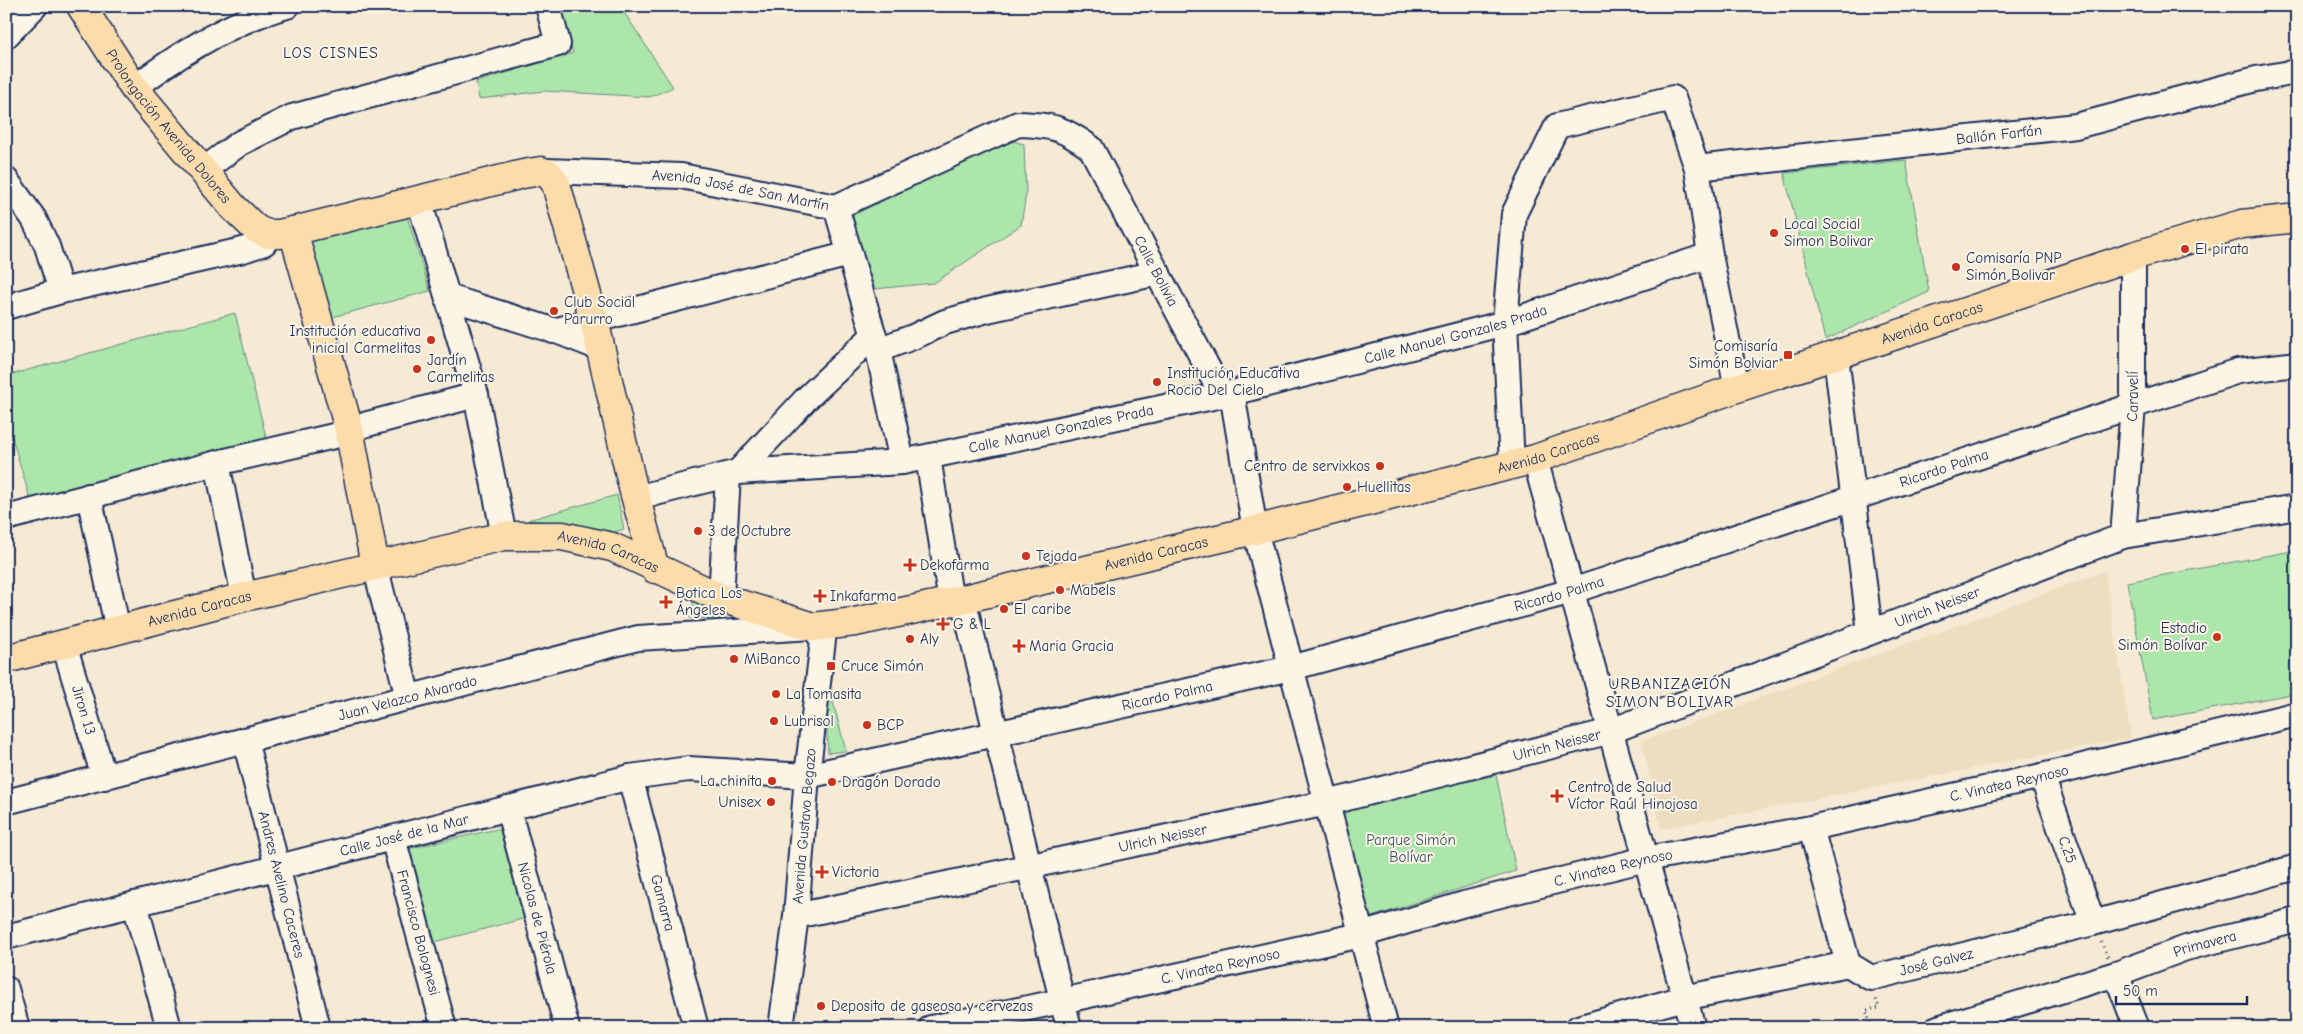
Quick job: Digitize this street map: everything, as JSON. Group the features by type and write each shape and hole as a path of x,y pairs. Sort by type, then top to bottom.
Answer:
{"main road":[{"name":"Prolongación Avenida Dolores","path":"81,6 134,88 246,220 256,229 280,232"},
{"path":"375,565 349,429 280,232 523,174 546,172 552,176 556,184 594,320 636,498 656,569"},
{"name":"Avenida Caracas","path":"6,659 244,597 504,536 562,536 612,547 722,598 813,627 854,622 957,601 1255,530 1524,462 1737,388 2133,256 2242,224 2297,218"}],"street":[{"path":"6,36 35,6"},
{"path":"134,88 170,60 254,15 287,6"},
{"path":"202,170 240,143 292,117 558,44 548,6"},
{"name":"Ballón Farfán","path":"1697,168 2076,126 2256,79 2297,72"},
{"path":"1693,1028 1572,591 1524,462 1504,323 1514,214 1557,126 1673,98 1697,168 1710,255 1737,388"},
{"name":"Avenida José de San Martín","path":"546,172 682,176 836,207 1018,124 1046,125 1069,132 1091,148"},
{"name":"Calle Bolivia","path":"1091,148 1158,273 1227,394 1255,530 1386,1028"},
{"path":"6,180 34,219 46,246 61,291"},
{"path":"419,200 476,395 504,536"},
{"path":"836,207 876,342 902,462"},
{"path":"6,307 61,291 243,250 264,242 280,232"},
{"path":"553,331 850,254"},
{"name":"Calle Manuel Gonzales Prada","path":"636,498 733,473 902,462 1227,394 1504,323 1710,255"},
{"name":"Caravelí","path":"2123,536 2133,405 2133,256"},
{"path":"722,598 733,473 806,399 876,342 914,337 945,322 1158,273"},
{"path":"448,297 600,348"},
{"path":"1836,356 1870,632"},
{"name":"Ricardo Palma","path":"807,776 1291,668 1572,591 2238,372 2297,364"},
{"path":"6,518 217,463 334,436 349,429 476,395"},
{"path":"928,457 957,601 996,734 1069,1028"},
{"path":"217,463 244,597"},
{"path":"89,496 118,630"},
{"name":"Ulrich Neisser","path":"796,916 1327,802 1611,731 2123,536 2297,508"},
{"path":"375,565 408,698"},
{"name":"Juan Velazco Alvarado","path":"6,802 638,638 813,627"},
{"name":"Avenida Gustavo Begazo","path":"781,1028 796,916 807,776 823,640 813,627"},
{"name":"Jiron 13","path":"64,644 104,777"},
{"name":"C. Vinatea Reynoso","path":"931,1028 1362,936 1464,904 1646,859 1811,828 2042,776 2297,714"},
{"name":"Andres Avelino Caceres","path":"245,740 318,1028"},
{"name":"Calle José de la Mar","path":"6,937 630,777 689,769 807,776"},
{"name":"C,25","path":"2042,776 2092,923"},
{"name":"Gamarra","path":"630,777 696,1028"},
{"name":"Nicolas de Piérola","path":"508,808 567,1028"},
{"path":"1811,828 1848,964"},
{"name":"Francisco Bolognesi","path":"393,838 444,1028"},
{"name":"José Galvez","path":"1871,978 2092,923 2297,867"},
{"path":"135,904 169,1028"},
{"name":"Primavera","path":"1938,1028 2116,974 2186,948 2297,920"},
{"path":"1578,1028 1684,998 1848,964 1871,978"},
{"path":"2116,974 2136,1028"},
{"path":"6,989 17,1028"}],"path":[{"path":"2092,923 2116,974"},
{"path":"1871,978 1879,1008 1866,1010 1872,1028"}],"shaded area":[{"path":"2105,571 2131,738 1661,829 1642,741"}],"green space":[{"path":"561,6 620,6 673,87 650,97 544,91 479,99 476,82 573,53"},
{"path":"1006,139 1024,144 1026,194 1021,225 934,283 875,289 847,218"},
{"path":"1906,160 1929,292 1825,340 1784,173"},
{"path":"407,216 430,291 325,319 305,243"},
{"path":"235,313 267,441 31,502 6,417 6,376"},
{"path":"617,495 624,529 612,533 570,524 528,520"},
{"name":"Estadio Simón Bolívar","path":"2297,550 2297,693 2153,720 2127,582"},
{"path":"693,596 726,614 726,616 718,619 690,618 693,608"},
{"path":"830,691 846,751 828,753 825,692"},
{"name":"Parque Simón Bolívar","path":"1496,775 1516,871 1368,918 1343,809"},
{"path":"506,827 530,917 431,943 407,849"}],"place":[{"name":"Local Social Simon Bolivar","path":"1774,233"},
{"name":"El pirata","path":"2185,249"},
{"name":"Comisaría PNP Simón Bolivar","path":"1956,267"},
{"name":"Club Social Parurro","path":"554,311"},
{"name":"Institución educativa inicial Carmelitas","path":"431,340"},
{"name":"Comisaría Simón Bolviar","path":"1788,355"},
{"name":"Jardín Carmelitas","path":"417,369"},
{"name":"Institución Educativa Rocio Del Cielo","path":"1157,382"},
{"name":"Centro de servixkos","path":"1380,466"},
{"name":"Huellitas","path":"1347,487"},
{"name":"3 de Octubre","path":"698,531"},
{"name":"Tejada","path":"1026,556"},
{"name":"Dekofarma","path":"910,565"},
{"name":"Mabels","path":"1060,590"},
{"name":"Inkafarma","path":"820,596"},
{"name":"Botica Los Ángeles","path":"666,602"},
{"name":"El caribe","path":"1004,609"},
{"name":"G & L","path":"943,624"},
{"name":"Estadio Simón Bolívar","path":"2217,637"},
{"name":"Aly","path":"910,639"},
{"name":"Maria Gracia","path":"1019,646"},
{"name":"MiBanco","path":"734,659"},
{"name":"Cruce Simón","path":"831,666"},
{"name":"La Tomasita","path":"776,694"},
{"name":"Lubrisol","path":"774,721"},
{"name":"BCP","path":"867,725"},
{"name":"La chinita","path":"772,781"},
{"name":"Dragón Dorado","path":"832,782"},
{"name":"Centro de Salud Víctor Raúl Hinojosa","path":"1557,796"},
{"name":"Unisex","path":"771,802"},
{"name":"Victoria","path":"822,872"},
{"name":"Deposito de gaseosa y cervezas","path":"821,1006"}],"district":[{"name":"LOS CISNES","path":"331,53"},
{"name":"URBANIZACIÓN SIMON BOLIVAR","path":"1670,693"}]}
